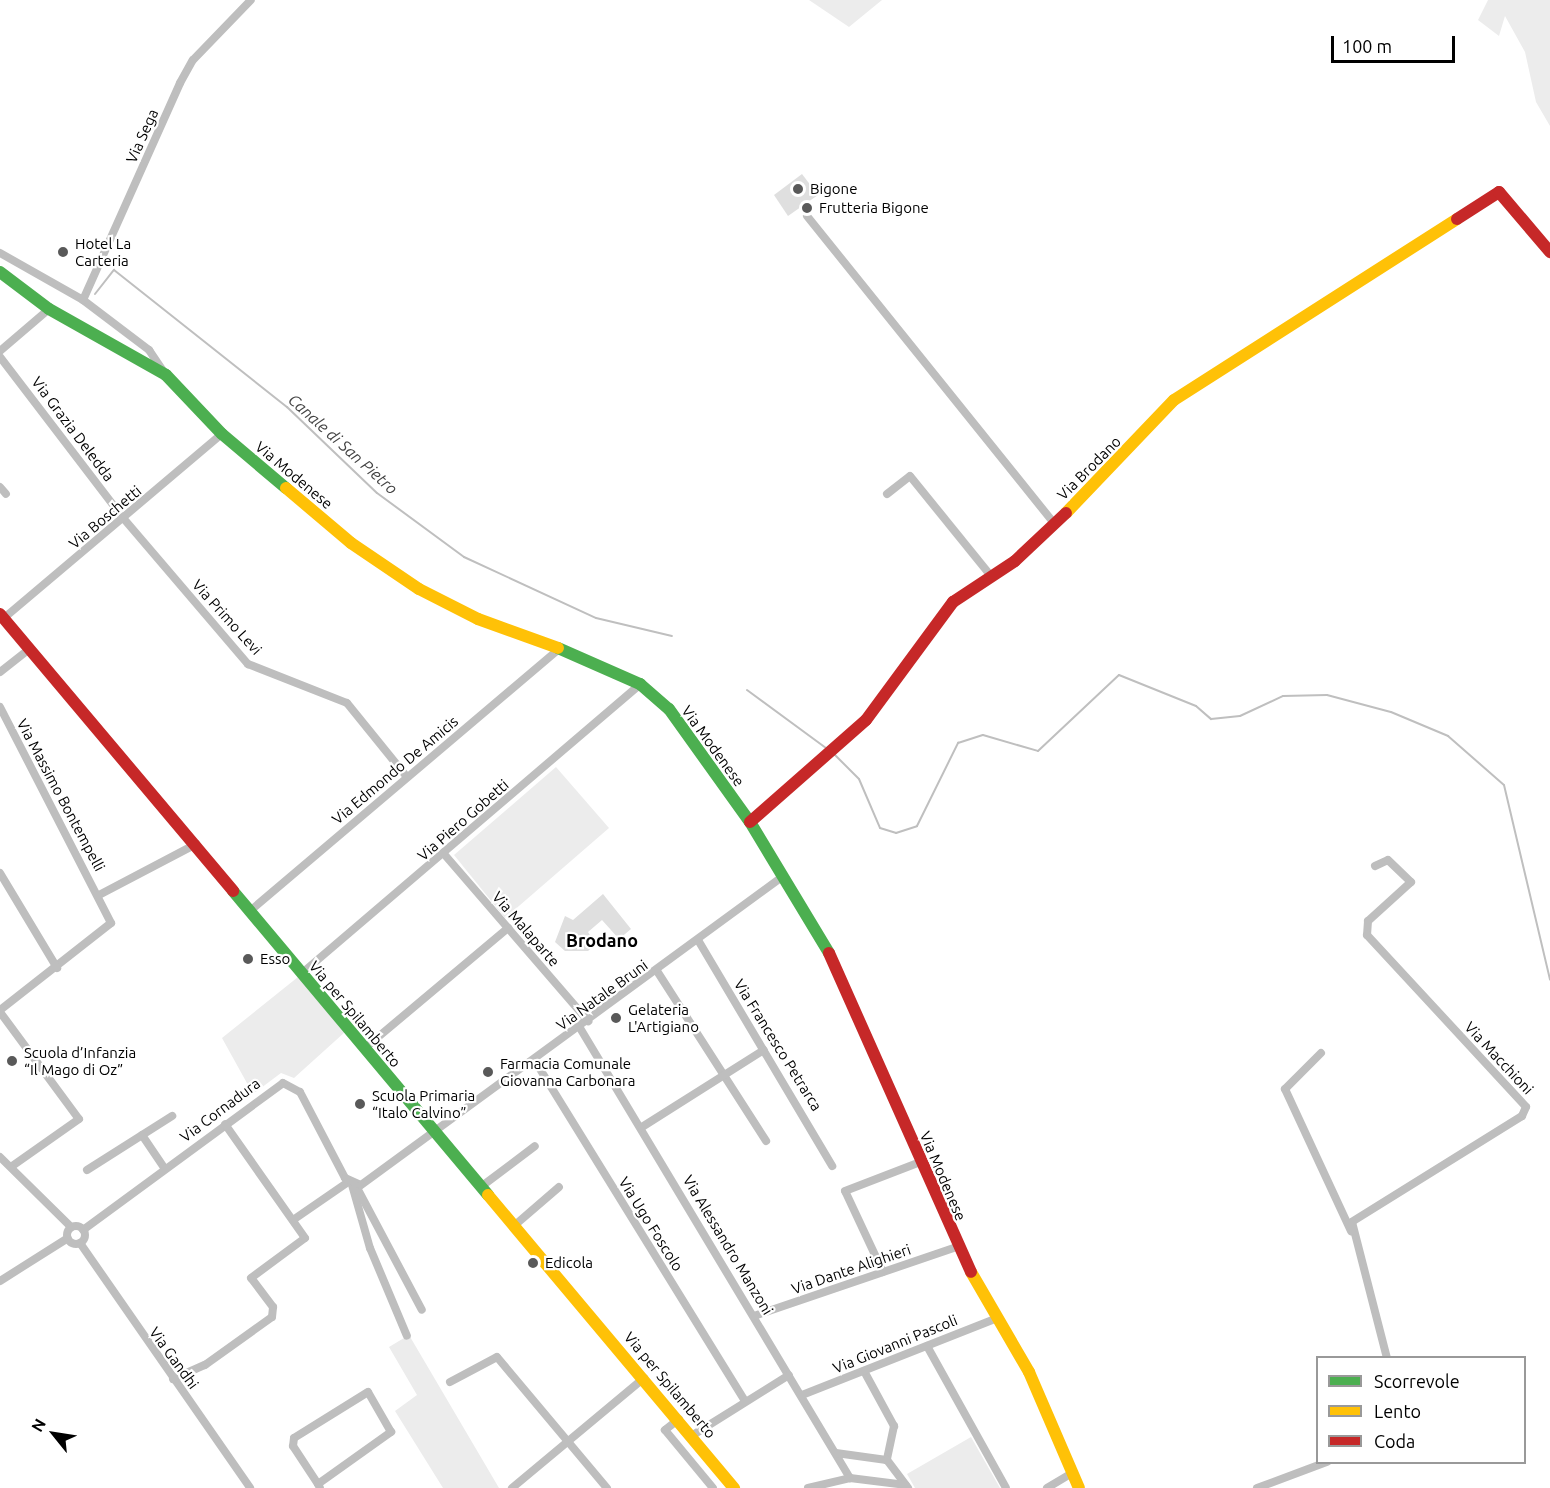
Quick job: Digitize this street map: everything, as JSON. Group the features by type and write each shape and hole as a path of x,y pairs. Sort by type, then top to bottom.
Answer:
{"street":[{"name":"Via Sega","path":"83,300 180,84 193,60 251,0"},
{"name":"Via Brodano","path":"750,822 866,720 952,602 991,576 1054,523 1174,400 1498,192 1550,252"},
{"path":"807,216 1054,523"},
{"path":"0,253 83,300 148,350 166,375"},
{"name":"Via Modenese","path":"0,272 50,309 166,375 222,434 351,543 419,589 478,620 640,684 669,709 750,822 839,969 957,1247 1029,1372 1079,1488"},
{"path":"0,351 50,309"},
{"name":"Via Grazia Deledda","path":"0,357 124,519"},
{"name":"Via Boschetti","path":"2,616 124,519 222,434"},
{"path":"887,494 910,476 991,576"},
{"name":"Via Primo Levi","path":"124,519 248,664 347,703 407,777"},
{"name":"Via per Spilamberto","path":"2,616 196,844 301,974 693,1435 734,1488"},
{"path":"0,672 29,649"},
{"name":"Via Edmondo De Amicis","path":"250,910 558,650"},
{"name":"Via Piero Gobetti","path":"301,974 640,684"},
{"name":"Via Massimo Bontempelli","path":"0,706 99,895 110,926 0,1011 79,1119 11,1167"},
{"name":"Via Massimo Bontempelli","path":"99,895 196,844"},
{"name":"Via Malaparte","path":"444,854 588,1021"},
{"name":"Via Macchioni","path":"1351,1231 1358,1215 1522,1116 1526,1107 1367,935 1368,921 1411,882 1388,860 1375,866"},
{"path":"0,873 57,968"},
{"name":"Via Natale Bruni","path":"436,1132 782,877"},
{"path":"365,1048 507,928"},
{"name":"Via Francesco Petrarca","path":"698,940 832,1166"},
{"path":"657,971 766,1141"},
{"name":"Via Alessandro Manzoni","path":"580,1028 642,1127 850,1478"},
{"path":"642,1127 764,1050"},
{"path":"1321,1053 1285,1089 1351,1231 1386,1356"},
{"name":"Via Ugo Foscolo","path":"534,1061 745,1401"},
{"name":"Via Cornadura","path":"83,1230 272,1088 292,1084 352,1185"},
{"name":"Via Cornadura","path":"87,1170 172,1116"},
{"path":"173,1379 205,1365 272,1317 273,1307 251,1278 302,1245 305,1234 225,1124"},
{"path":"293,1220 436,1132"},
{"path":"142,1135 165,1169"},
{"path":"482,1186 535,1146"},
{"path":"0,1157 71,1227 83,1230 80,1243 68,1238"},
{"path":"883,1272 845,1191 920,1162"},
{"path":"352,1185 422,1310"},
{"path":"352,1185 370,1248 407,1336"},
{"path":"515,1225 559,1187"},
{"path":"0,1281 68,1238 71,1227"},
{"name":"Via Gandhi","path":"80,1243 250,1488"},
{"name":"Via Dante Alighieri","path":"754,1316 957,1247"},
{"name":"Via Giovanni Pascoli","path":"802,1395 997,1318"},
{"path":"927,1346 1006,1488"},
{"path":"450,1382 496,1357 607,1488"},
{"path":"864,1371 894,1426 887,1460"},
{"path":"693,1435 789,1375"},
{"path":"512,1488 644,1378"},
{"path":"368,1392 391,1432 319,1486 293,1446 294,1438 368,1392"},
{"path":"679,1419 665,1430 713,1488"},
{"path":"836,1453 887,1460 907,1486"},
{"path":"1257,1488 1322,1464"},
{"path":"1047,1488 1072,1473"},
{"path":"808,1488 850,1478 907,1486"}],"shaded area":[{"path":"809,0 882,0 849,27"},
{"path":"1488,0 1550,0 1550,126 1536,102 1525,52 1505,16 1499,36 1478,20"},
{"path":"556,767 609,828 505,918 454,855"},
{"path":"298,977 345,1032 294,1078 281,1073 253,1094 222,1038"},
{"path":"409,1335 499,1488 443,1488 395,1411 417,1395 389,1347"},
{"path":"971,1437 1000,1488 915,1488 907,1474"}],"building":[{"name":"Bigone","path":"802,174 818,195 788,216 774,195"},
{"path":"603,894 631,929 619,939 602,920 588,932 596,944 588,951 565,951 555,942 565,916 573,920"}],"waterway":[{"name":"Canale di San Pietro","path":"95,294 114,270 287,407 377,493 464,557 596,618 672,636"},
{"name":"Canale di San Pietro","path":"834,754 859,779 880,828 896,833 917,826 958,743 983,735 1038,751 1119,675 1196,706 1211,719 1240,716 1283,696 1327,695 1391,712 1448,736 1504,785 1550,980"},
{"name":"Canale di San Pietro","path":"747,690 826,748"}],"traffic: fast":[{"path":"0,272 49,309 166,375 222,434 286,488"},
{"path":"558,648 640,684 669,709 750,822 829,953"},
{"path":"233,891 488,1195"}],"traffic: slow":[{"path":"1066,513 1174,400 1457,219"},
{"path":"286,488 351,543 419,589 478,619 558,648"},
{"path":"488,1195 734,1488"},
{"path":"971,1272 1029,1372 1079,1488"}],"traffic: jam":[{"path":"1457,219 1499,192 1550,252"},
{"path":"750,822 866,720 953,602 1015,561 1066,513"},
{"path":"0,614 233,891"},
{"path":"829,953 971,1272"}],"place":[{"name":"Bigone","path":"798,189"},
{"name":"Frutteria Bigone","path":"807,208"},
{"name":"Hotel La Carteria","path":"63,252"},
{"name":"Esso","path":"248,959"},
{"name":"Gelateria L'Artigiano","path":"616,1018"},
{"name":"Scuola d’Infanzia “Il Mago di Oz”","path":"12,1061"},
{"name":"Farmacia Comunale Giovanna Carbonara","path":"488,1072"},
{"name":"Scuola Primaria “Italo Calvino”","path":"360,1104"},
{"name":"Edicola","path":"533,1263"}],"district":[{"name":"Brodano","path":"602,940"}]}
